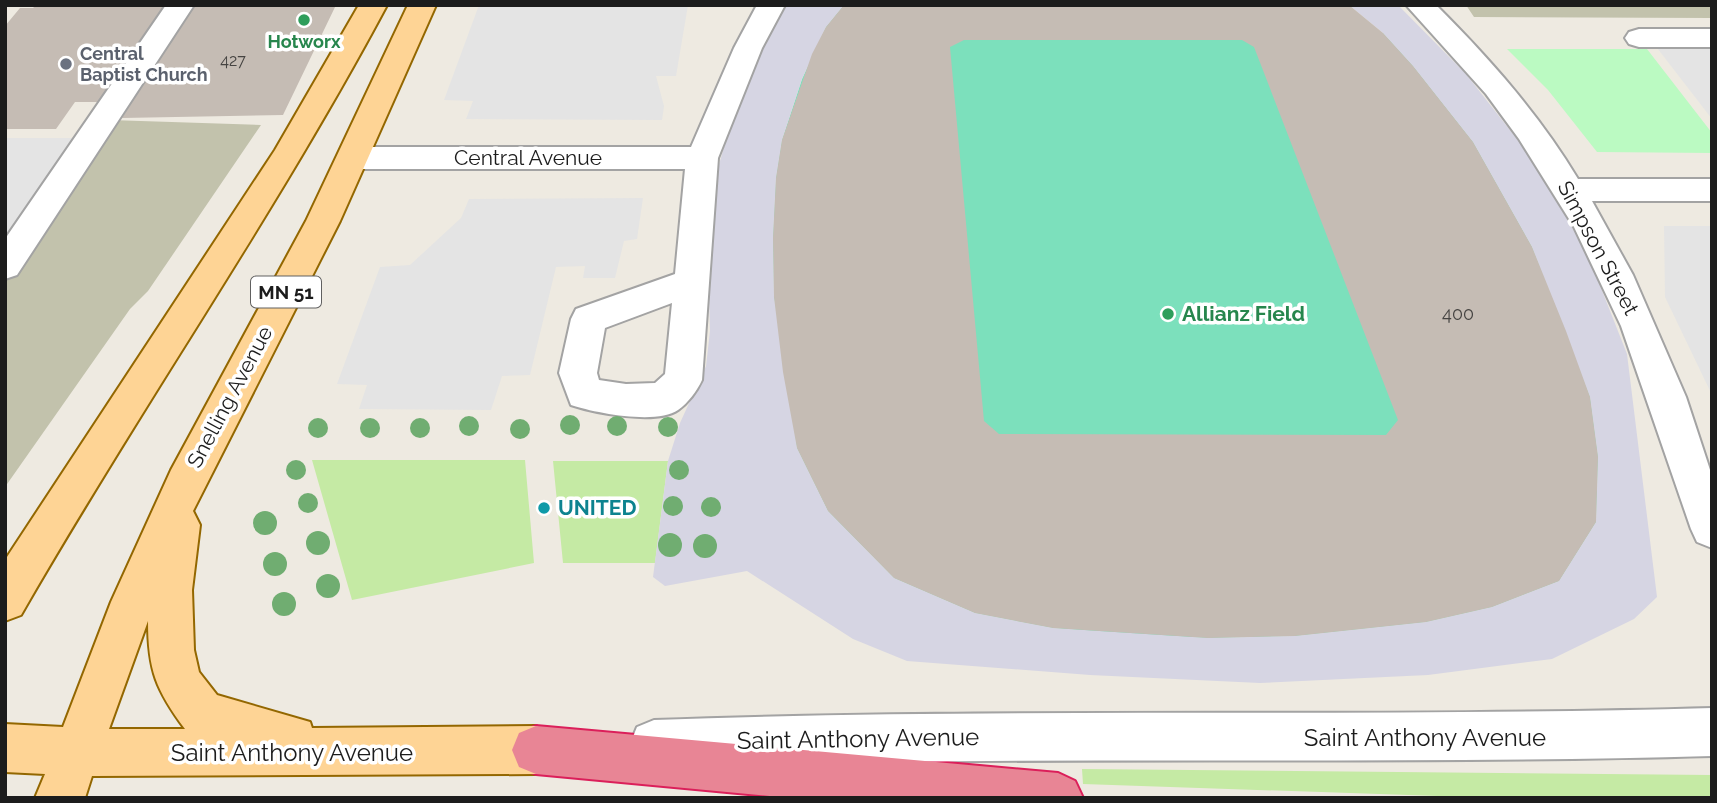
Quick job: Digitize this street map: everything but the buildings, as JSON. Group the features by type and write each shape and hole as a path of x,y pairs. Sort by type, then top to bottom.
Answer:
{"highway":[{"path":"536,750 1058,798"}],"main road":[{"path":"5,600 73,488 273,182 322,100 373,5"},
{"name":"Snelling Avenue","path":"60,798 137,590 185,483 323,221 422,5"},
{"path":"185,483 170,590 171,650 179,683 203,715 241,727 356,753"},
{"path":"5,562 73,488"},
{"name":"Saint Anthony Avenue","path":"5,748 78,752 356,753 536,750"}],"street":[{"path":"5,266 180,5"},
{"path":"691,282 702,158 748,48 771,5"},
{"name":"Simpson Street","path":"1420,5 1463,47 1517,115 1570,190 1626,293 1661,379 1692,480 1712,529"},
{"path":"1639,38 1712,38"},
{"name":"Central Avenue","path":"354,158 702,158"},
{"path":"1570,190 1712,190"},
{"name":"Saint Anthony Avenue","path":"536,750 785,737 1560,738 1712,732"}],"shaded area":[{"path":"479,5 688,5 676,76 656,76 664,106 662,120 466,119 473,101 444,100"},
{"path":"786,5 844,5 826,27 802,79 782,140 776,178 774,297 797,448 828,511 894,578 975,613 1053,628 1208,638 1295,636 1426,622 1492,607 1559,581 1596,522 1598,457 1590,397 1532,247 1473,142 1413,66 1383,33 1349,5 1398,5 1466,74 1531,157 1588,255 1627,354 1657,597 1634,619 1552,659 1428,675 1260,683 1090,675 907,661 853,639 747,571 665,586 653,577 668,461 680,423 706,366 710,331 708,259 718,168 737,102 757,56"},
{"path":"1466,5 1712,5 1712,18 1474,17"},
{"path":"1654,44 1712,44 1712,119"},
{"path":"110,120 261,125 148,291 130,309 5,487 5,283"},
{"path":"5,138 77,138 5,241"},
{"path":"643,198 637,239 624,241 615,278 583,278 585,266 556,267 530,375 502,376 491,410 359,409 367,385 337,384 380,267 410,265 461,218 469,199"},
{"path":"1664,226 1712,226 1712,395 1665,297"}],"green space":[{"name":"Allianz Field","path":"844,5 1383,33 1413,66 1473,142 1532,247 1590,397 1598,457 1596,522 1559,581 1492,607 1426,622 1295,636 1208,638 1053,628 975,613 894,578 828,511 797,448 774,297 776,178 782,140 802,79 826,27"},
{"path":"1507,49 1647,49 1712,133 1712,153 1597,152 1548,90"},
{"path":"312,460 525,460 534,563 352,600"},
{"path":"553,461 668,461 655,563 563,563"},
{"path":"1082,769 1712,775 1712,798 1496,798 1083,784"}],"place":[{"name":"Hotworx","path":"304,20"},
{"name":"Central Baptist Church","path":"66,64"},
{"name":"Allianz Field","path":"1168,314"},
{"name":"UNITED","path":"544,508"}]}
